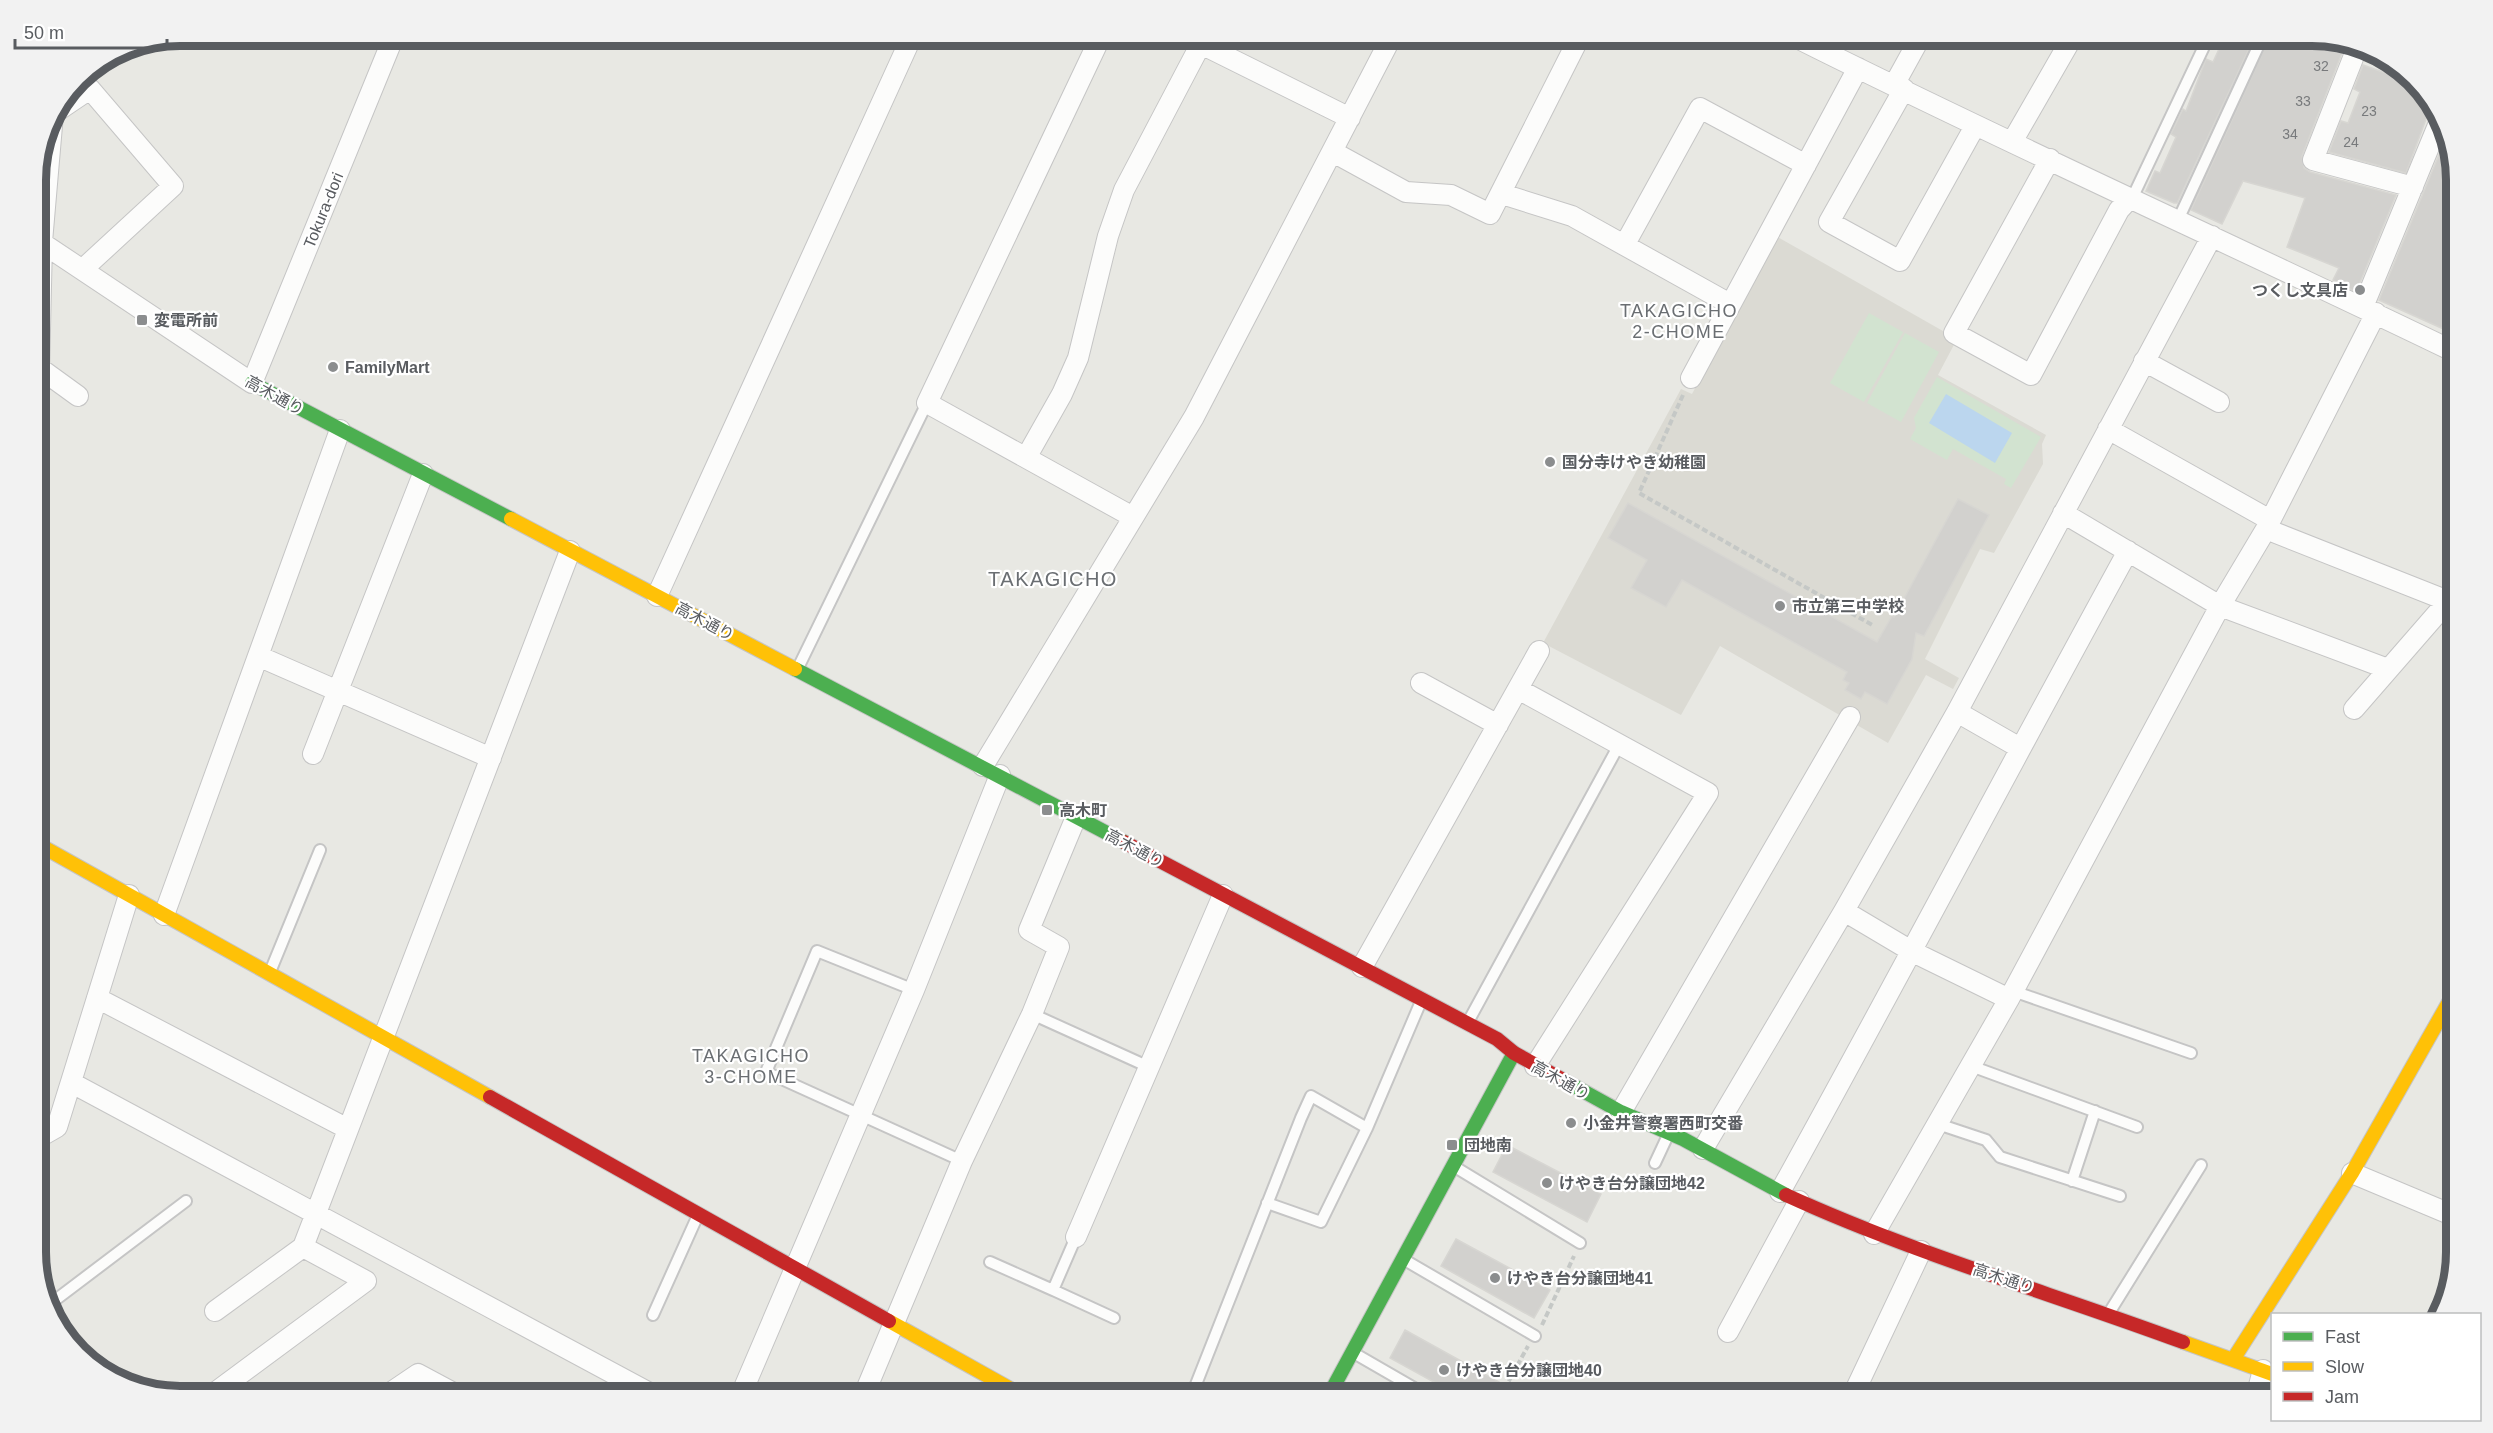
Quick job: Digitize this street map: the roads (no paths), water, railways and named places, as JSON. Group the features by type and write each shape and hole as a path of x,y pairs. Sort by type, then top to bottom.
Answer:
{"street":[{"name":"Tokura-dori","path":"252,383 390,46"},
{"path":"657,596 907,46"},
{"path":"1096,46 927,403 1027,456 1133,517"},
{"path":"1027,456 1062,394 1078,358 1108,236 1124,190 1200,46"},
{"path":"1214,46 1350,118"},
{"path":"982,766 1194,417 1387,46"},
{"path":"1333,152 1407,192 1451,195 1490,214 1575,46"},
{"path":"1823,46 1858,68 1975,126 2050,159 2446,348"},
{"path":"1917,46 1899,87 1829,222 1900,261 1975,126"},
{"path":"2012,142 2067,46"},
{"path":"2355,54 2313,160 2413,188"},
{"path":"1691,378 1858,68"},
{"path":"73,101 90,89 172,186 83,269"},
{"path":"1625,243 1700,108 1806,165"},
{"path":"1874,1234 2011,995 2220,606 2268,524 2369,310 2436,129"},
{"path":"2050,159 1954,333 2031,375 2119,210 2130,198"},
{"path":"1502,194 1572,216 1625,243 1730,304"},
{"path":"1703,1149 1844,911 1957,712 2212,236"},
{"name":"高木通り","path":"47,245 252,383 1362,967 1497,1039 1535,1066 1621,1112 1703,1149 1780,1192 1874,1234 2234,1358 2268,1372"},
{"path":"2144,361 2219,402"},
{"path":"47,374 78,396"},
{"path":"2108,429 2268,524 2446,602"},
{"path":"164,915 340,430"},
{"path":"313,754 423,474"},
{"path":"2064,513 2220,606 2388,669"},
{"path":"215,1311 303,1247 570,551"},
{"path":"1780,1192 1913,952 2020,748 2128,551"},
{"path":"2354,709 2388,669 2446,611"},
{"path":"1362,967 1539,651"},
{"path":"258,656 491,758"},
{"path":"1421,683 1498,725"},
{"path":"1518,689 1708,793 1535,1066"},
{"path":"1957,712 2020,748"},
{"path":"1621,1112 1850,717"},
{"path":"745,1386 914,990 1000,775"},
{"path":"868,1386 962,1161 1032,1014 1059,947 1029,930 1076,818"},
{"path":"47,849 1006,1386"},
{"path":"47,1132 57,1126 72,1083 129,895"},
{"path":"1076,1237 1223,895"},
{"path":"1844,911 1913,952 2011,995"},
{"path":"97,998 348,1129"},
{"path":"2234,1358 2352,1173 2446,1006"},
{"path":"1334,1386 1514,1053"},
{"path":"72,1083 637,1386"},
{"path":"2352,1173 2446,1212"},
{"path":"1728,1332 1799,1201"},
{"path":"224,1386 366,1281 303,1247"},
{"path":"1857,1386 1921,1251"},
{"path":"2261,1386 2268,1372"},
{"path":"400,1386 418,1374 440,1386"}],"lane":[{"path":"2130,198 2136,190 2204,46"},
{"path":"2178,220 2258,46"},
{"path":"797,670 927,403"},
{"path":"1467,1023 1618,745"},
{"path":"269,974 320,850"},
{"path":"914,990 817,951 766,1071 962,1161"},
{"path":"2011,995 2191,1053"},
{"path":"1267,1203 1321,1222 1367,1128 1422,999"},
{"path":"1032,1014 1149,1067"},
{"path":"1971,1066 2137,1127"},
{"path":"1195,1386 1311,1096 1367,1128"},
{"path":"2072,1181 2095,1112"},
{"path":"1938,1124 1986,1140 2000,1156 2120,1196"},
{"path":"1655,1163 1670,1133"},
{"path":"2108,1314 2201,1165"},
{"path":"1453,1166 1580,1243"},
{"path":"55,1300 186,1201"},
{"path":"653,1315 698,1215"},
{"path":"1053,1290 1076,1237"},
{"path":"1403,1259 1535,1336"},
{"path":"990,1262 1114,1318"},
{"path":"1352,1352 1411,1386"}],"water":[{"path":"1946,394 2012,433 1995,463 1929,423"}],"place":[{"name":"つくし文具店","path":"2360,290"},
{"name":"変電所前","path":"142,320"},
{"name":"FamilyMart","path":"333,367"},
{"name":"国分寺けやき幼稚園","path":"1550,462"},
{"name":"市立第三中学校","path":"1780,606"},
{"name":"高木町","path":"1047,810"},
{"name":"小金井警察署西町交番","path":"1571,1123"},
{"name":"団地南","path":"1452,1145"},
{"name":"けやき台分譲団地42","path":"1547,1183"},
{"name":"けやき台分譲団地41","path":"1495,1278"},
{"name":"けやき台分譲団地40","path":"1444,1370"}],"district":[{"name":"TAKAGICHO 2-CHOME","path":"1679,321"},
{"name":"TAKAGICHO","path":"1053,579"},
{"name":"TAKAGICHO 3-CHOME","path":"751,1066"}]}
